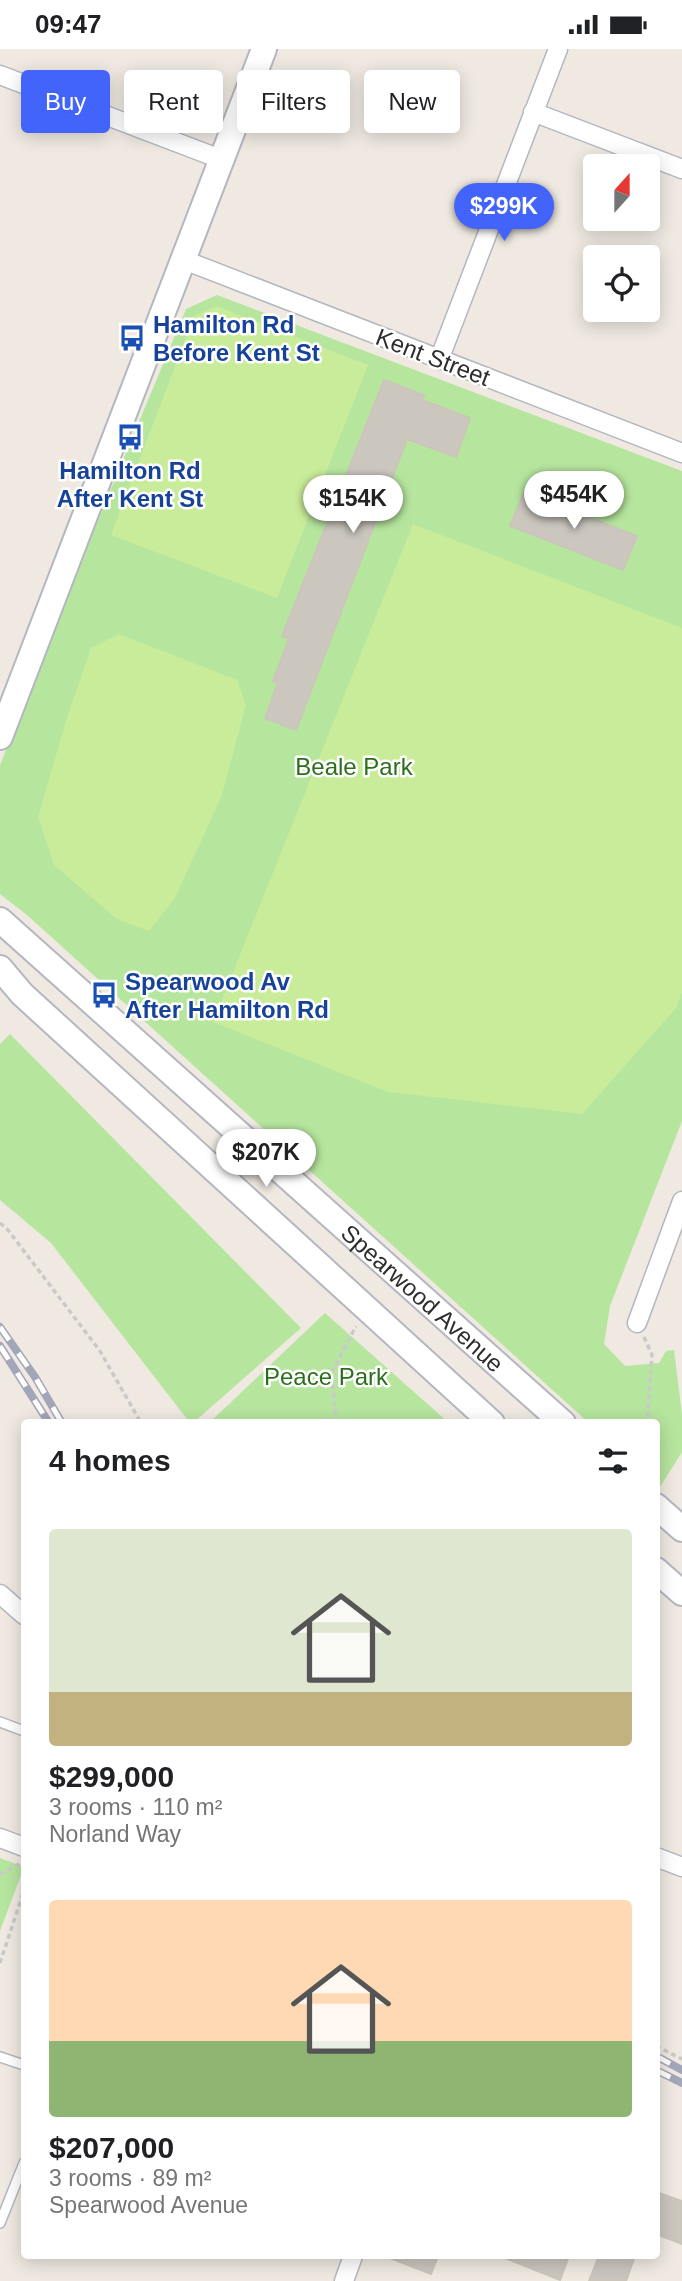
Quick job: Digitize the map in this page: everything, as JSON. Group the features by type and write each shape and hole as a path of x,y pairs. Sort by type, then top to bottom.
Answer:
{"main road":[{"path":"0,737 264,49"},
{"name":"Spearwood Avenue","path":"0,920 559,1419"},
{"name":"Spearwood Avenue","path":"0,968 22,995 488,1419"},
{"path":"660,1510 682,1529"},
{"path":"660,1574 682,1593"}],"street":[{"path":"439,360 558,49"},
{"path":"0,75 223,160"},
{"path":"533,112 682,169"},
{"name":"Kent Street","path":"184,260 682,453"},
{"path":"637,1323 682,1201"},
{"path":"0,1594 21,1612"},
{"path":"0,1838 21,1853"},
{"path":"660,1859 682,1867"},
{"path":"344,2281 352,2259"}],"lane":[{"path":"0,1723 21,1730"},
{"path":"0,2057 21,2064"},
{"path":"0,2223 21,2170"}],"path":[{"path":"0,1223 100,1351 139,1419"},
{"path":"336,1419 332,1372 358,1322"},
{"path":"637,1323 652,1356 647,1419"},
{"path":"0,1874 21,1857"},
{"path":"0,1963 21,1899"},
{"path":"660,2048 682,2059"}],"green space":[{"name":"Beale Park","path":"217,295 682,471 682,1121 610,1306 604,1344 625,1366 659,1363 666,1351 674,1350 682,1415 682,1452 660,1487 660,1419 585,1419 27,915 0,894 0,765 186,309"},
{"path":"216,306 368,365 277,598 111,535 194,316"},
{"path":"413,524 682,628 682,992 677,1007 582,1114 388,1092 213,1022"},
{"path":"119,634 237,680 246,705 222,795 175,898 149,931 117,919 54,865 38,817 91,648"},
{"path":"10,1034 301,1328 198,1419 187,1419 51,1243 0,1200 0,1044"},
{"name":"Peace Park","path":"325,1313 444,1419 213,1419"},
{"path":"0,1858 21,1866 21,1875 0,1931"}],"building":[{"path":"384,380 424,395 422,400 470,418 456,457 407,439 296,730 265,718 278,683 273,681 289,639 282,636"},
{"path":"524,492 637,536 623,570 510,526"},
{"path":"660,2193 682,2201 682,2244 660,2236"},
{"path":"393,2259 437,2259 431,2274"},
{"path":"508,2259 568,2259 560,2280"},
{"path":"598,2259 634,2259 626,2281 589,2281"}],"railway":[{"path":"0,1327 35,1377 60,1419"},
{"path":"0,1346 46,1419"},
{"path":"660,2058 682,2070"},
{"path":"660,2072 682,2083"}],"place":[{"name":"Hamilton Rd Before Kent St","path":"132,338"},
{"name":"Hamilton Rd After Kent St","path":"130,437"},
{"name":"Spearwood Av After Hamilton Rd","path":"104,995"}]}
